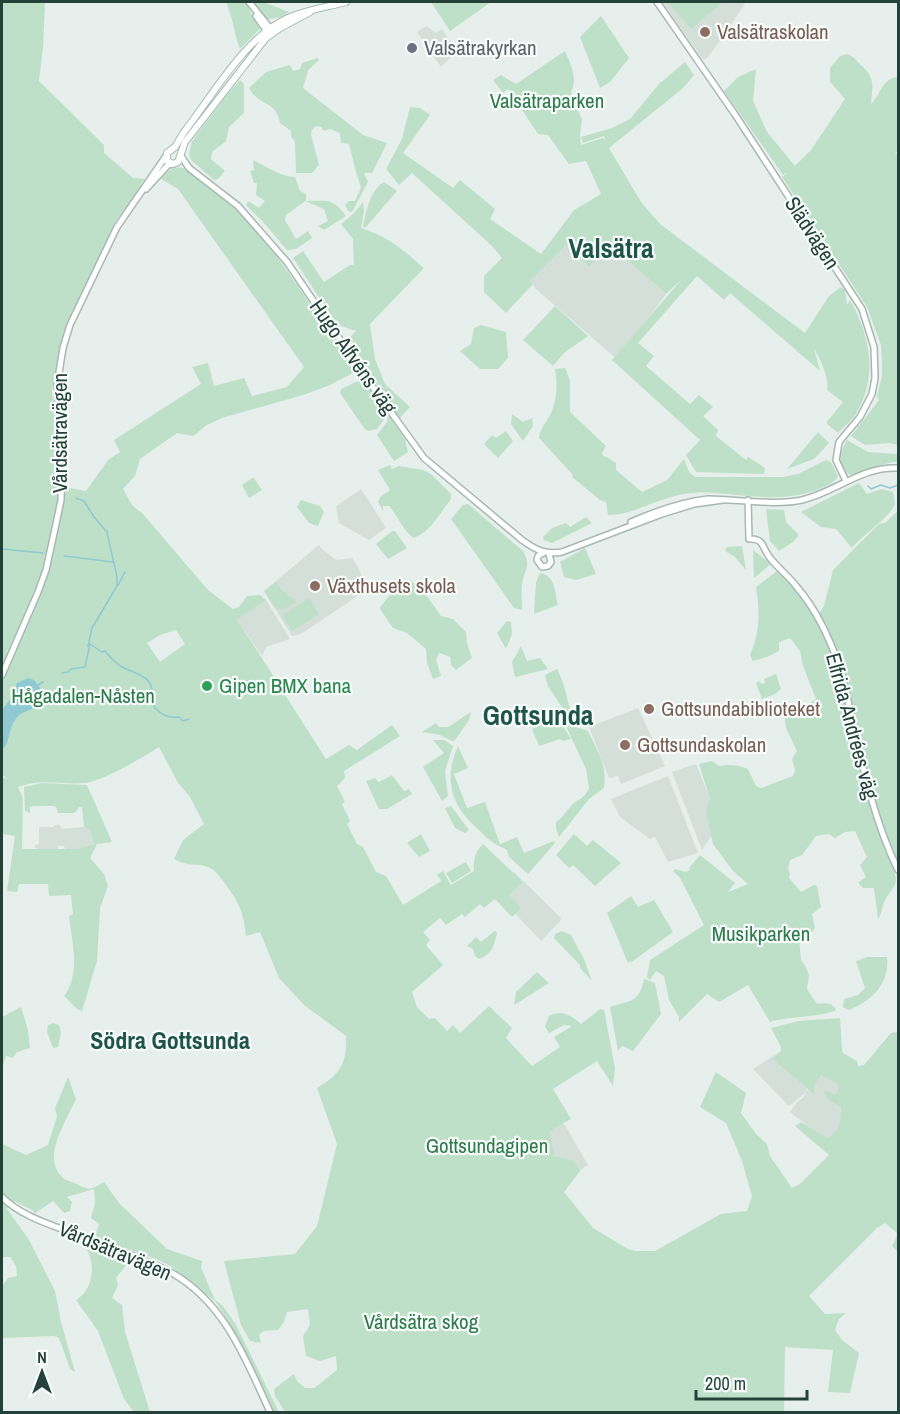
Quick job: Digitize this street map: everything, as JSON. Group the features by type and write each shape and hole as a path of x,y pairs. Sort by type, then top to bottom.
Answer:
{"main road":[{"path":"269,31 185,142 181,155 174,164 167,161 166,156 252,43 269,31 296,15 346,2"},
{"path":"171,150 181,155"}],"street":[{"name":"Slädvägen","path":"657,2 734,113 861,309 874,347 875,378 872,394 863,412 839,442 836,460 846,481"},
{"path":"250,4 269,31"},
{"name":"Hugo Alfvéns väg","path":"181,155 189,168 238,206 287,262 362,372 430,465 522,540 548,555"},
{"name":"Vårdsätravägen","path":"2,675 38,592 57,524 62,472 57,385 63,348 70,325 117,227 166,156"},
{"name":"Hugo Alfvéns väg","path":"174,164 189,168"},
{"name":"Vårdsätravägen","path":"136,199 168,165 174,164"},
{"path":"548,555 550,564 544,567 539,564 537,558 548,555 562,552 628,525 687,506 723,500 802,500 867,472 898,468"},
{"name":"Elfrida Andrées väg","path":"748,501 749,539 756,539 763,543 768,555 797,587 823,626 840,667 872,803 898,870"},
{"name":"Hugo Alfvéns väg","path":"522,540 537,558"},
{"name":"Vårdsätravägen","path":"2,1197 11,1205 41,1220 157,1266 189,1284 214,1307 225,1322 242,1351 270,1413"}],"shaded area":[{"name":"Valsätraskolan","path":"662,2 746,2 723,37 708,57 703,60"},
{"path":"426,26 436,33 442,29 453,46 453,55 441,67 417,32"},
{"path":"566,245 610,245 666,294 618,360 536,289 530,281"},
{"path":"361,489 386,528 369,540 339,523 336,506"},
{"name":"Växthusets skola","path":"319,545 336,560 352,558 363,580 359,595 301,634 292,636 264,591"},
{"path":"266,600 290,639 266,647 262,656 237,620"},
{"name":"Gottsundaskolan","path":"638,708 665,766 621,784 618,776 609,778 589,727"},
{"path":"696,764 720,823 702,850 672,772"},
{"path":"668,776 698,853 668,862 655,837 650,839 620,817 611,799"},
{"path":"54,825 59,825 62,829 84,827 90,830 94,844 77,849 65,849 64,846 58,846 58,849 35,847 39,844 39,827 54,827"},
{"path":"514,872 562,919 541,941 494,891"},
{"path":"786,1048 816,1065 805,1093 789,1106 753,1069"},
{"path":"820,1066 871,1101 839,1150 790,1112 803,1098"},
{"path":"546,1120 565,1125 588,1165 561,1183 535,1127"}],"green space":[{"path":"2,2 51,2 45,3 39,81 104,145 104,153 133,178 145,179 117,219 63,336 52,390 59,455 58,486 86,491 108,460 120,452 114,440 201,384 192,367 208,363 214,386 244,378 252,396 287,387 304,367 178,189 161,179 172,169 178,167 186,169 233,207 261,237 351,360 354,369 353,373 328,386 222,418 207,425 193,436 177,433 140,459 135,476 123,489 132,505 143,514 208,590 233,609 239,607 247,596 260,595 266,600 237,620 326,759 349,745 357,750 392,725 400,736 344,771 345,778 337,786 345,802 342,804 350,821 347,824 357,844 363,847 376,872 386,876 403,905 441,881 437,875 443,871 451,885 474,871 475,856 483,844 523,882 509,895 521,908 512,917 495,899 484,908 480,904 465,917 462,914 446,925 440,918 423,932 430,940 426,945 443,965 412,992 417,1007 429,1019 435,1018 447,1031 453,1025 460,1033 489,1006 512,1028 506,1038 532,1066 560,1047 554,1037 572,1026 564,1025 549,1033 545,1027 549,1016 558,1013 566,1014 581,1024 600,1009 604,1010 615,1068 613,1086 597,1061 553,1089 571,1119 550,1131 554,1156 574,1161 580,1171 564,1192 593,1228 628,1249 655,1251 721,1214 747,1211 752,1196 742,1161 726,1123 700,1107 716,1072 746,1093 741,1113 756,1134 767,1144 770,1156 792,1188 800,1184 829,1155 795,1126 801,1122 827,1138 835,1133 839,1125 841,1107 829,1100 823,1092 827,1091 836,1095 839,1087 821,1075 814,1086 815,1095 773,1059 781,1051 781,1047 771,1028 798,1021 840,1018 843,1053 857,1061 858,1066 864,1065 891,1033 898,1032 898,1234 885,1223 877,1228 809,1296 825,1314 846,1313 839,1319 835,1330 842,1340 859,1353 850,1393 828,1392 833,1350 785,1347 784,1412 285,1412 275,1396 274,1389 294,1374 297,1381 305,1388 314,1388 337,1370 336,1356 320,1361 306,1356 303,1336 310,1325 308,1309 287,1312 278,1330 263,1331 259,1335 261,1343 250,1341 241,1325 224,1261 295,1254 317,1226 337,1144 317,1088 332,1078 341,1067 344,1061 346,1036 304,1005 279,978 260,932 246,936 237,901 215,872 206,866 174,859 183,840 204,824 159,747 123,768 92,782 36,783 18,787 23,798 22,849 77,849 94,844 90,830 84,827 82,807 79,807 75,813 58,813 56,807 53,806 33,806 30,807 30,813 25,811 24,787 42,783 87,785 112,842 97,844 90,858 104,874 108,886 100,908 97,961 82,1011 77,1009 64,996 74,968 69,916 73,914 71,895 49,896 48,884 19,884 17,892 7,891 15,836 2,834 2,777 7,779 2,774","holes":["176,630 185,644 160,662 147,643 160,635"]},
{"path":"226,2 245,2 260,29 240,49 230,14"},
{"path":"252,2 264,2 289,12 281,17 265,20"},
{"path":"431,2 491,2 450,31"},
{"path":"667,2 723,2 691,29"},
{"path":"601,16 629,58 610,82 600,88 580,37"},
{"name":"Valsätraparken","path":"565,51 574,77 571,92 582,120 580,134 581,145 603,138 606,141 604,136 583,143 581,137 612,128 630,119 659,84 685,62 694,75 683,88 609,148 641,202 660,224 805,333 829,296 841,287 845,290 847,305 850,300 867,341 869,370 864,398 857,412 838,433 826,423 843,402 827,390 826,375 814,348 820,371 730,293 724,300 697,276 638,343 654,356 646,366 690,404 699,395 713,407 703,416 718,430 716,436 746,460 748,457 765,468 764,474 696,472 686,455 700,440 612,360 683,278 666,294 610,245 589,266 566,245 530,281 533,284 506,313 484,292 484,276 502,258 492,246 412,173 399,185 386,169 402,139 410,107 420,108 430,115 403,153 453,188 460,180 495,209 490,219 541,254 574,210 601,194 586,161 569,164 548,135 538,134 508,89 503,93 493,80 501,75 516,84"},
{"path":"847,54 856,60 870,76 871,104 888,80 898,77 898,151 895,152 898,155 898,445 890,443 865,445 851,436 879,400 877,396 882,376 881,345 867,307 782,177 788,172 783,175 724,91 738,77 756,69 753,101 767,132 795,166 811,150 845,99 830,82 830,68 840,56"},
{"path":"318,58 319,60 308,70 303,88 363,135 387,143 372,173 364,173 368,182 352,212 348,211 345,205 349,201 355,201 361,188 349,144 341,143 340,133 330,129 324,131 321,127 316,126 311,135 319,165 312,173 296,173 295,142 291,131 280,123 275,110 253,94 249,88 266,72 290,65 293,71 300,69 302,63"},
{"path":"240,80 244,84 244,113 229,127 226,141 212,152 211,159 225,171 214,180 191,160 189,154 192,141"},
{"path":"253,160 279,173 295,177 300,191 306,194 306,201 333,203 346,216 324,230 318,226 328,221 324,209 305,201 286,215 285,220 296,239 308,231 312,238 296,249 287,250 246,205 248,201 259,208 265,201 256,195 257,183 254,183 250,171 254,170"},
{"path":"384,182 397,191 366,227 363,227 372,196"},
{"path":"363,202 361,228 402,249 424,268 370,324 375,359 385,384 410,407 399,419 346,341 356,331 335,324 293,258 303,251 324,282 350,265 354,265 353,239 341,224"},
{"path":"555,306 588,336 564,353 553,366 523,340"},
{"path":"481,325 506,332 508,358 498,369 480,369 460,351 471,344 474,328"},
{"path":"565,368 570,381 570,412 606,446 602,453 603,456 616,463 616,470 642,492 667,480 684,459 689,472 695,477 783,477 798,474 826,460 831,462 838,476 824,487 798,495 756,497 709,492 690,493 671,497 630,512 608,515 606,502 600,500 572,477 573,475 539,438 555,399 557,387 555,369"},
{"path":"358,381 365,382 384,410 386,417 377,429 368,431 364,428 340,393 341,389"},
{"path":"388,414 405,439 408,452 394,461 377,435 387,422"},
{"path":"512,414 523,422 532,418 533,426 523,441 511,424"},
{"path":"506,431 513,441 498,458 484,444 492,435 496,438"},
{"path":"818,432 829,443 814,459 787,469"},
{"path":"847,440 868,452 898,454 898,462 850,475 842,467 840,459"},
{"path":"390,465 392,469 399,466 423,470 432,475 451,494 451,499 435,521 414,538 389,506 383,506 383,511 378,502 380,497 390,490 378,470"},
{"path":"252,478 262,490 249,498 242,485"},
{"path":"859,483 867,494 882,489 893,492 895,504 886,516 852,548 836,529 821,527 801,512"},
{"path":"301,500 320,506 324,512 318,526 309,523 297,507"},
{"path":"468,504 523,551 527,565 522,585 522,610 514,608 451,519 463,505"},
{"path":"766,509 784,510 786,522 799,535 779,551 770,541"},
{"name":"Musikparken","path":"898,511 898,865 892,865 896,877 895,884 885,900 878,919 874,888 863,888 859,884 866,877 860,865 867,857 855,831 845,832 835,838 829,834 816,836 802,855 790,860 789,878 801,892 814,885 817,886 821,907 812,914 815,928 812,932 799,938 801,960 809,975 807,989 817,1004 830,1004 836,1010 770,1022 748,985 719,1002 707,994 679,1022 679,1017 669,1000 664,976 656,971 650,980 647,977 650,960 704,925 680,878 673,871 675,869 686,872 690,870 689,868 700,855 735,883 728,892 748,884 733,871 713,844 706,813 710,799 699,764 712,761 719,766 734,765 748,769 756,786 761,788 793,776 795,770 792,759 797,751 786,728 784,713 816,699 803,666 800,651 790,638 779,642 779,651 753,661 750,655 756,638 758,622 756,587 777,571 797,592 813,614 825,638 843,690 860,772 868,776 843,672 819,614 824,606 833,570 879,524 885,523"},
{"path":"586,517 592,523 552,543 544,540 543,537 552,528 566,523 570,527"},
{"path":"395,531 407,548 388,559 376,544"},
{"path":"742,546 746,570 735,557 725,551 727,547"},
{"path":"585,548 596,574 576,580 564,577 560,562"},
{"path":"753,550 771,564 754,578"},
{"path":"540,573 549,577 558,605 534,614 536,582"},
{"path":"407,580 420,586 441,616 453,619 466,632 472,658 456,670 451,665 450,657 439,653 436,660 441,676 433,679 427,663 426,649 407,633 393,628 380,609 396,587"},
{"path":"276,582 297,602 283,610 274,607 264,591"},
{"path":"309,598 319,614 292,631 282,615"},
{"path":"507,621 511,622 512,634 506,649 497,633"},
{"path":"521,646 527,661 540,658 548,669 515,677 512,662"},
{"path":"557,669 576,727 588,731 601,758 605,780 604,788 589,799 559,837 556,822 585,795 589,788 586,769 563,720 563,709 548,686 545,675"},
{"path":"776,674 781,689 762,699 756,683 760,681 761,684 765,683 764,679"},
{"path":"471,712 469,720 455,740 422,732 436,723 439,727 448,727"},
{"path":"553,716 560,722 571,739 563,741 560,739 539,746 532,729"},
{"path":"433,740 444,740 453,746 445,771 448,796 442,801 423,767 444,753"},
{"path":"458,746 468,768 454,774 467,808 485,802 500,844 517,837 524,853 554,841 555,843 528,874 509,857 507,850 490,840 470,822 456,803 452,792 451,770"},
{"path":"392,775 404,791 409,789 412,794 387,809 379,809 366,781 375,778 379,782"},
{"path":"451,806 469,830 465,833 455,828 445,808"},
{"path":"421,834 430,851 419,857 407,843"},
{"path":"574,834 587,846 593,840 621,863 595,886 573,865 569,868 556,855"},
{"path":"466,862 471,871 452,883 446,873"},
{"path":"631,896 638,907 654,900 673,932 628,963 607,913"},
{"path":"495,931 497,933 492,949 479,959 475,956 473,949 467,946 476,937 481,942"},
{"path":"562,931 571,935 584,959 592,981 554,938 555,934"},
{"path":"867,957 887,957 886,975 872,996 849,1010 843,1007 844,999 858,995 865,988 856,961"},
{"path":"537,972 549,983 514,1005 516,992"},
{"path":"644,979 655,983 661,1014 633,1051 622,1046 618,1051 610,1007 637,997"},
{"path":"21,1007 28,1030 30,1048 17,1052 13,1058 6,1056 2,1069 2,1017"},
{"path":"53,1023 59,1025 61,1033 58,1047 53,1048 47,1032 48,1025"},
{"path":"68,1077 76,1099 58,1138 54,1159 56,1169 65,1179 87,1188 93,1188 104,1182 119,1203 167,1249 202,1261 201,1268 215,1300 222,1305 235,1323 279,1412 274,1412 228,1320 215,1301 172,1267 95,1237 99,1224 91,1218 95,1203 94,1189 67,1197 72,1202 70,1211 64,1213 53,1201 34,1214 34,1211 14,1201 7,1209 29,1240 55,1291 75,1372 70,1369 59,1338 54,1336 2,1338 2,1286 8,1278 17,1276 16,1266 10,1257 2,1257 2,1144 26,1155 48,1145 57,1116 55,1108"},
{"path":"898,1234 898,1252 892,1246"},
{"path":"89,1242 131,1259 116,1278 118,1285 112,1298 122,1305 125,1332 150,1412 134,1412 124,1399 98,1331 76,1300 90,1283 92,1269 86,1248"}],"water":[{"path":"28,678 34,680 41,689 37,704 15,720 7,743 2,750 2,710 12,697 17,683"}],"waterway":[{"path":"868,486 871,489 881,485 890,488 898,485"},
{"path":"76,498 84,501 107,532 117,577 117,586 92,628 88,646"},
{"path":"2,549 43,553"},
{"path":"64,556 113,562"},
{"path":"118,585 125,572"},
{"path":"62,673 85,667 90,644 102,652 105,651 120,666 148,681 153,693 154,707 160,712 168,716 179,717 183,721 189,719"},
{"path":"38,685 43,682"}],"place":[{"name":"Valsätraskolan","path":"705,32"},
{"name":"Valsätrakyrkan","path":"412,48"},
{"name":"Växthusets skola","path":"315,586"},
{"name":"Gipen BMX bana","path":"207,686"},
{"name":"Gottsundabiblioteket","path":"649,709"},
{"name":"Gottsundaskolan","path":"625,745"}],"district":[{"name":"Valsätra","path":"611,249"},
{"name":"Gottsunda","path":"538,716"},
{"name":"Södra Gottsunda","path":"170,1041"}],"park label":[{"name":"Hågadalen-Nåsten","path":"83,696"},
{"name":"Gottsundagipen","path":"487,1146"},
{"name":"Vårdsätra skog","path":"421,1322"}]}
